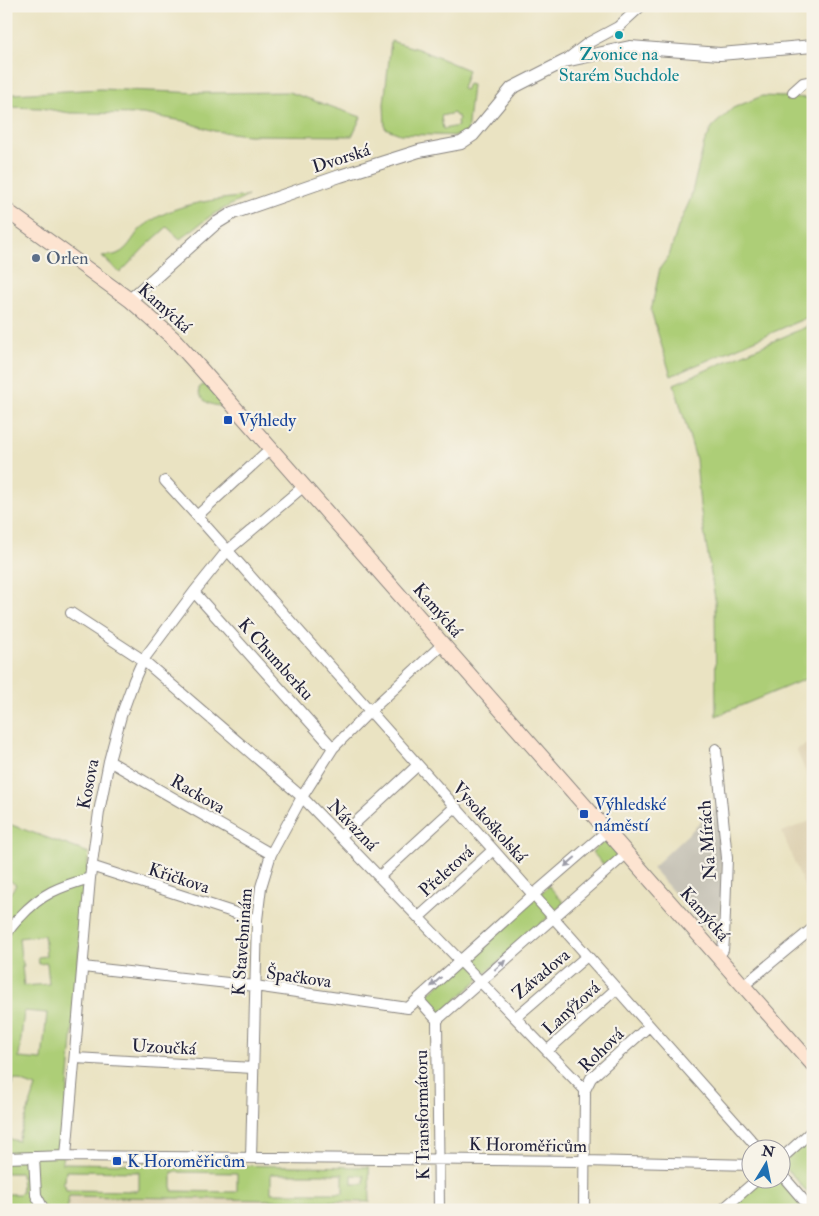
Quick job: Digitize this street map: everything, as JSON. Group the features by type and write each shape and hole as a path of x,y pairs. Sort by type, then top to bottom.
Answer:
{"main road":[{"name":"Kamýcká","path":"6,210 130,300 183,349 813,1065"}],"street":[{"path":"565,60 588,43 618,27 641,6"},
{"path":"783,6 788,6"},
{"name":"Dvorská","path":"130,300 215,224 233,213 419,151 461,143 473,135 512,88 565,60 630,47 720,54 813,46"},
{"path":"793,92 802,83 813,81"},
{"path":"197,516 270,448"},
{"name":"Vysokoškolská","path":"165,481 749,1138"},
{"name":"Kosova","path":"66,1156 91,866 109,761 121,716 143,660 194,592 228,551 304,486"},
{"name":"K Chumberku","path":"194,592 333,748"},
{"name":"Návazná","path":"71,613 143,660 302,797 585,1090"},
{"name":"K Stavebninám","path":"251,1158 257,920 261,887 271,854 302,797 333,748 443,644"},
{"name":"Na Mírách","path":"716,749 727,858 723,950 718,956"},
{"name":"Rackova","path":"109,761 271,854"},
{"path":"341,836 418,766"},
{"path":"380,876 455,807"},
{"path":"607,831 418,999 437,1020 627,853"},
{"name":"Přeletová","path":"419,917 493,850"},
{"name":"Křičkova","path":"91,866 257,920"},
{"path":"6,936 8,930 28,908 46,894 90,878"},
{"path":"744,986 813,928"},
{"name":"Závadova","path":"516,1017 587,956"},
{"name":"Špačkova","path":"83,967 255,986 408,1008 418,999"},
{"name":"Lanýžová","path":"547,1051 616,989"},
{"name":"K Transformátoru","path":"437,1020 439,1210"},
{"name":"Rohová","path":"584,1210 585,1090 590,1078 649,1026"},
{"name":"Uzoučká","path":"75,1058 252,1068"},
{"path":"792,1149 813,1130"},
{"name":"K Horoměřicům","path":"6,1158 66,1156 585,1161 742,1165"},
{"path":"34,1157 36,1194 44,1210"},
{"path":"792,1187 812,1210"},
{"path":"722,1210 747,1188"}],"shaded area":[{"path":"813,742 813,789 796,749"},
{"path":"719,805 723,843 719,943 652,868"},
{"path":"813,820 813,885 805,888 782,832"},
{"path":"69,1196 361,1202 365,1210 67,1210"}],"green space":[{"path":"391,41 418,49 468,70 462,89 465,90 468,84 472,85 467,134 463,136 400,134 385,128 384,104","holes":["454,113 458,116 459,120 457,121 458,126 443,129 441,116"]},
{"path":"100,89 202,93 289,92 361,117 352,136 248,135 214,131 183,121 143,114 70,113 41,108 6,107 6,96 13,94"},
{"path":"762,96 813,98 813,315 671,376 651,311 660,268 669,256 678,227 690,200 704,144 713,126 733,108"},
{"path":"248,196 212,215 180,239 167,227 120,273 102,256 121,252 144,226 155,218 180,207"},
{"path":"813,324 813,676 716,716 715,599 700,506 696,459 674,384"},
{"path":"207,385 222,402 221,406 213,405 203,399 199,388"},
{"path":"6,823 89,853 84,891 62,1163 369,1167 370,1202 69,1196 67,1210 6,1210 6,1194 19,1194 22,1192 21,1173 6,1173 6,1138 18,1141 36,1087 14,1079 6,1102 6,899 16,885 6,878","holes":["44,935 46,956 38,957 39,964 47,963 49,984 24,986 22,966 24,966 21,958 19,938","24,1011 47,1013 42,1060 19,1058","66,1171 139,1172 138,1191 66,1190 65,1185 63,1185","172,1172 237,1173 236,1192 172,1191","271,1174 343,1174 343,1193 271,1193","352,1175 364,1176 364,1184 352,1184"]},
{"path":"607,839 620,853 605,866 592,852"},
{"path":"549,886 564,903 439,1015 424,998"},
{"path":"813,1134 813,1199 792,1175 792,1154"},
{"path":"751,1188 786,1188 802,1205 802,1209 726,1210"}],"place":[{"name":"Zvonice na Starém Suchdole","path":"619,35"},
{"name":"Orlen","path":"36,258"},
{"name":"Výhledy","path":"228,420"},
{"name":"Výhledské náměstí","path":"584,814"},
{"name":"K Horoměřicům","path":"117,1161"}]}
